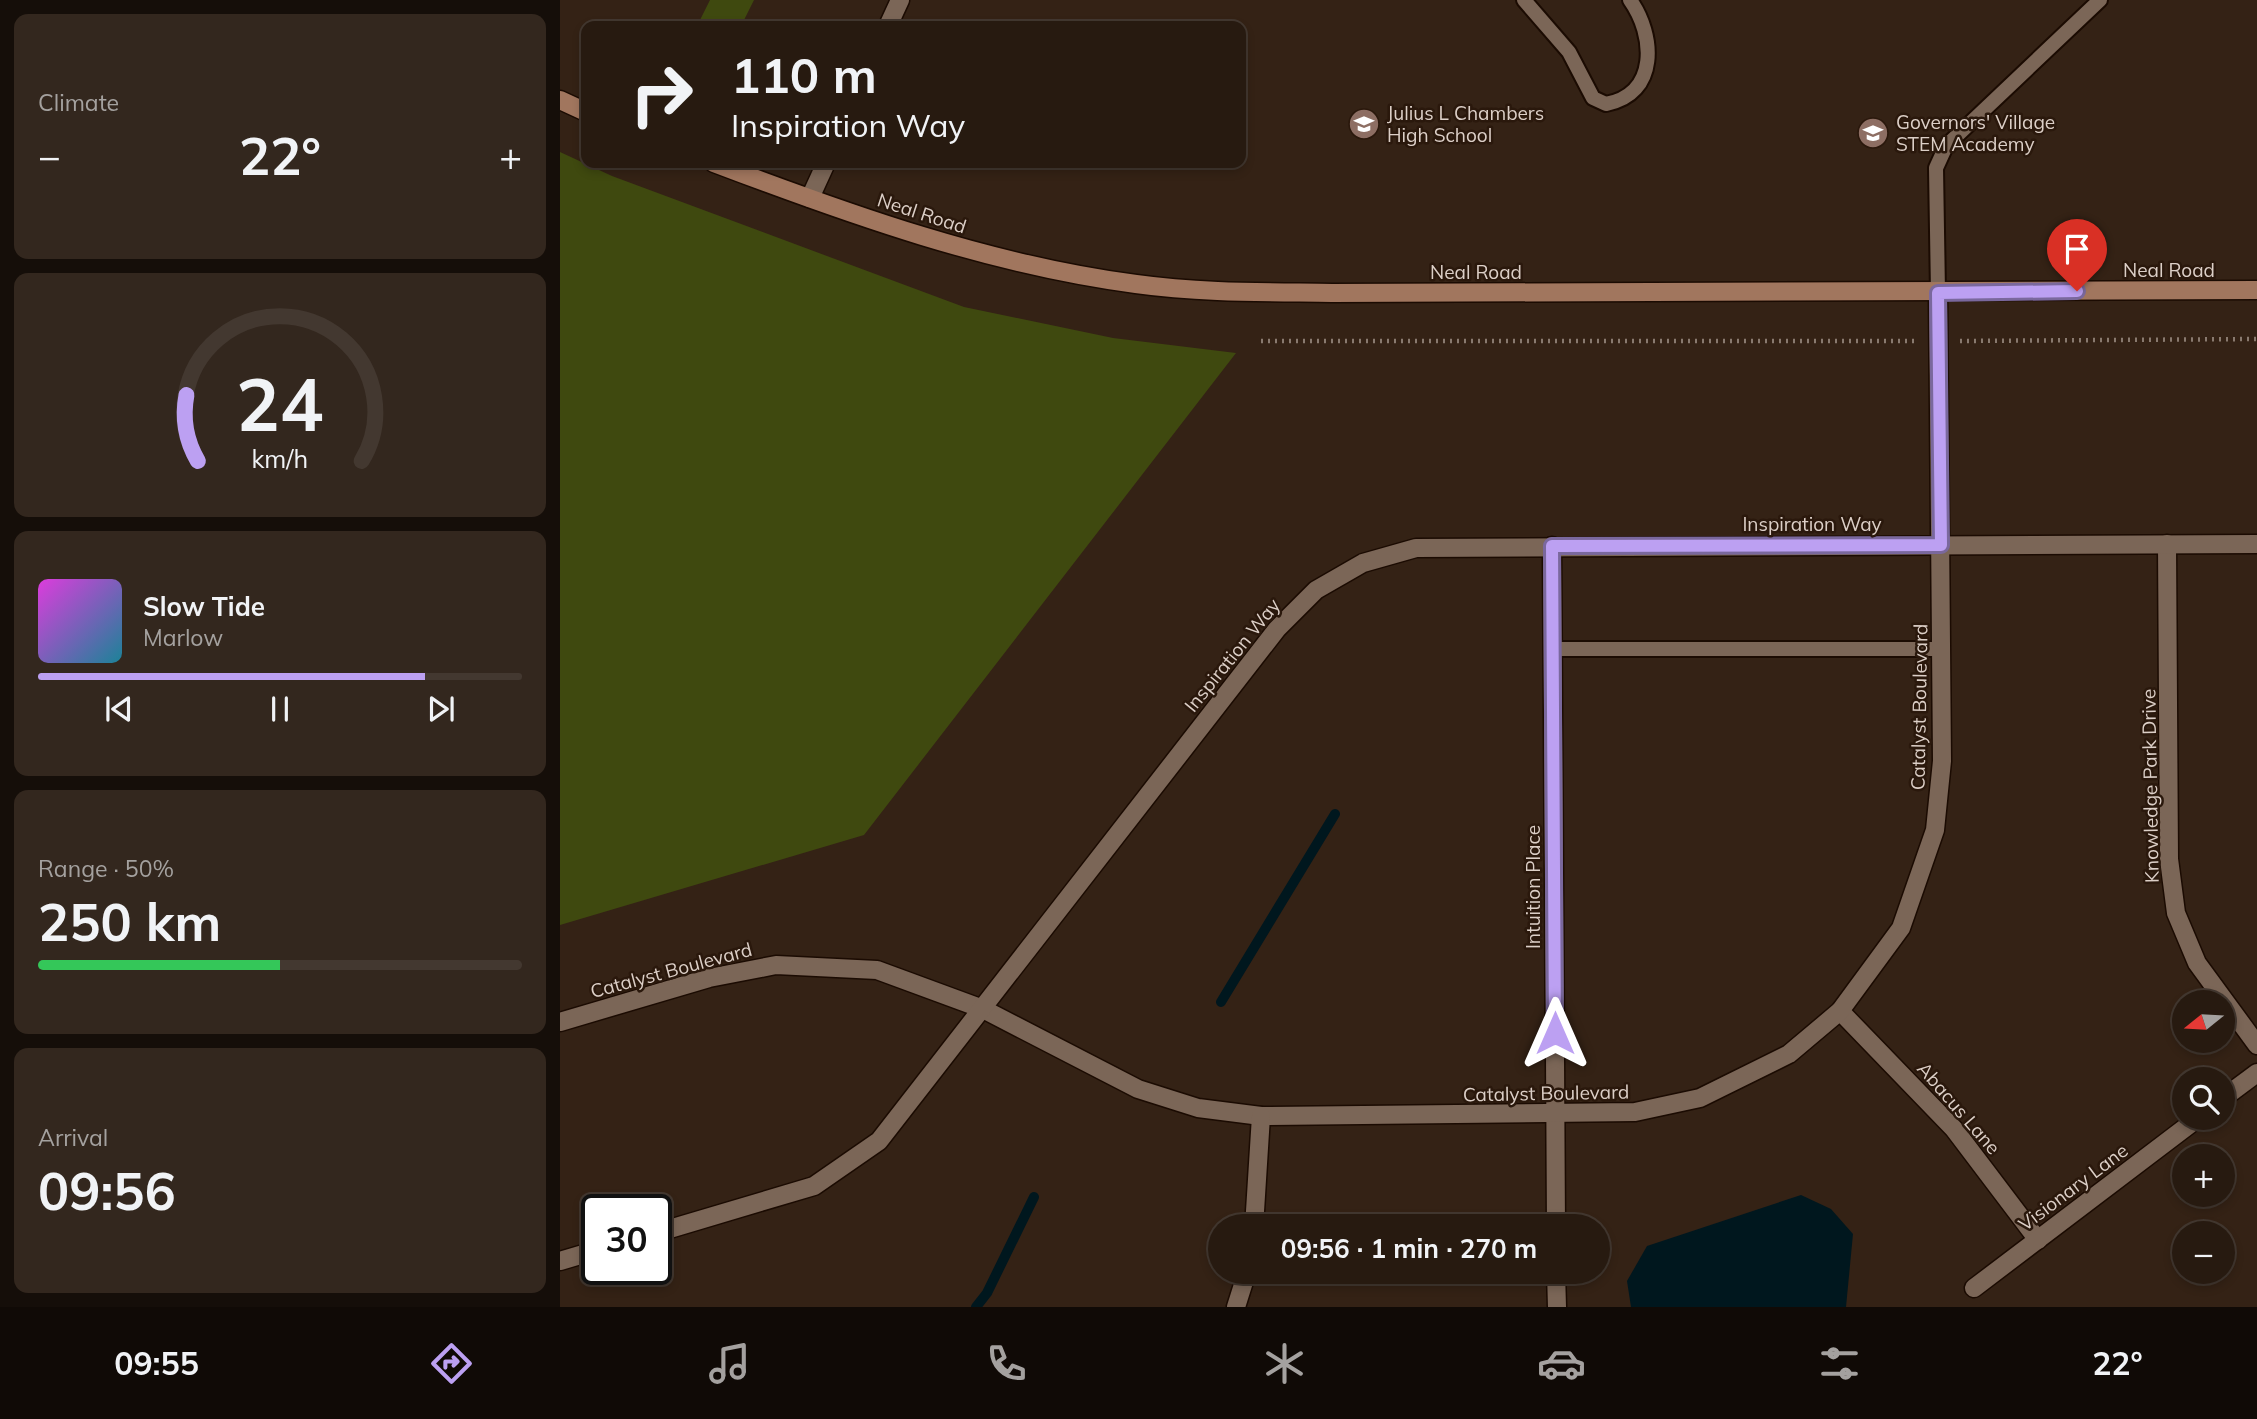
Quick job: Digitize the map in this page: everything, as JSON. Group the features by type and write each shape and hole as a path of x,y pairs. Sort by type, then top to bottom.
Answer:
{"street":[{"path":"890,21 900,0"},
{"path":"560,100 581,110"},
{"name":"Neal Road","path":"728,168 950,245 1010,261 1114,281 1203,291 1938,293 2257,290"},
{"path":"810,198 824,168"},
{"name":"Catalyst Boulevard","path":"560,1022 709,978 776,965 877,970 983,1009 1138,1089 1198,1108 1261,1116 1555,1115 1635,1112 1700,1098 1789,1054 1840,1011 1901,928 1936,830 1942,761 1938,293"},
{"name":"Knowledge Park Drive","path":"2167,544 2169,859 2176,913 2197,963 2257,1045"},
{"name":"Inspiration Way","path":"672,1228 814,1186 879,1141 1277,629 1316,590 1363,563 1416,548 2257,544"},
{"name":"Intuition Place","path":"1552,546 1556,1214"},
{"name":"Abacus Lane","path":"1840,1011 1954,1129 2038,1240"},
{"path":"2235,1089 2257,1073"},
{"path":"1255,1214 1261,1116"},
{"name":"Visionary Lane","path":"1974,1288 2181,1130"},
{"path":"560,1261 581,1255"},
{"path":"1236,1307 1243,1284"},
{"path":"1556,1284 1556,1307"}],"lane":[{"path":"1524,0 1569,52 1593,98 1606,104 1633,91 1648,63 1650,51 1646,29 1630,0"},
{"path":"1938,293 1936,168 1946,146 2100,0"},
{"path":"1553,649 1941,649"}],"path":[{"path":"1987,340 2257,339"},
{"path":"1261,341 1890,341"}],"green space":[{"path":"710,0 754,0 744,21 700,21"},
{"path":"560,152 581,162 581,168 595,168 964,307 1113,338 1236,353 864,835 560,925"}],"water":[{"path":"1801,1195 1831,1209 1853,1234 1846,1307 1631,1307 1627,1281 1647,1246"}],"waterway":[{"path":"1221,1002 1335,814"},
{"path":"976,1307 987,1293 1034,1197"}],"place":[{"name":"Julius L Chambers High School","path":"1364,124"},
{"name":"Governors' Village STEM Academy","path":"1873,133"}],"route":[{"path":"1555,1033 1552,546 1941,545 1938,293 2077,291"}]}
